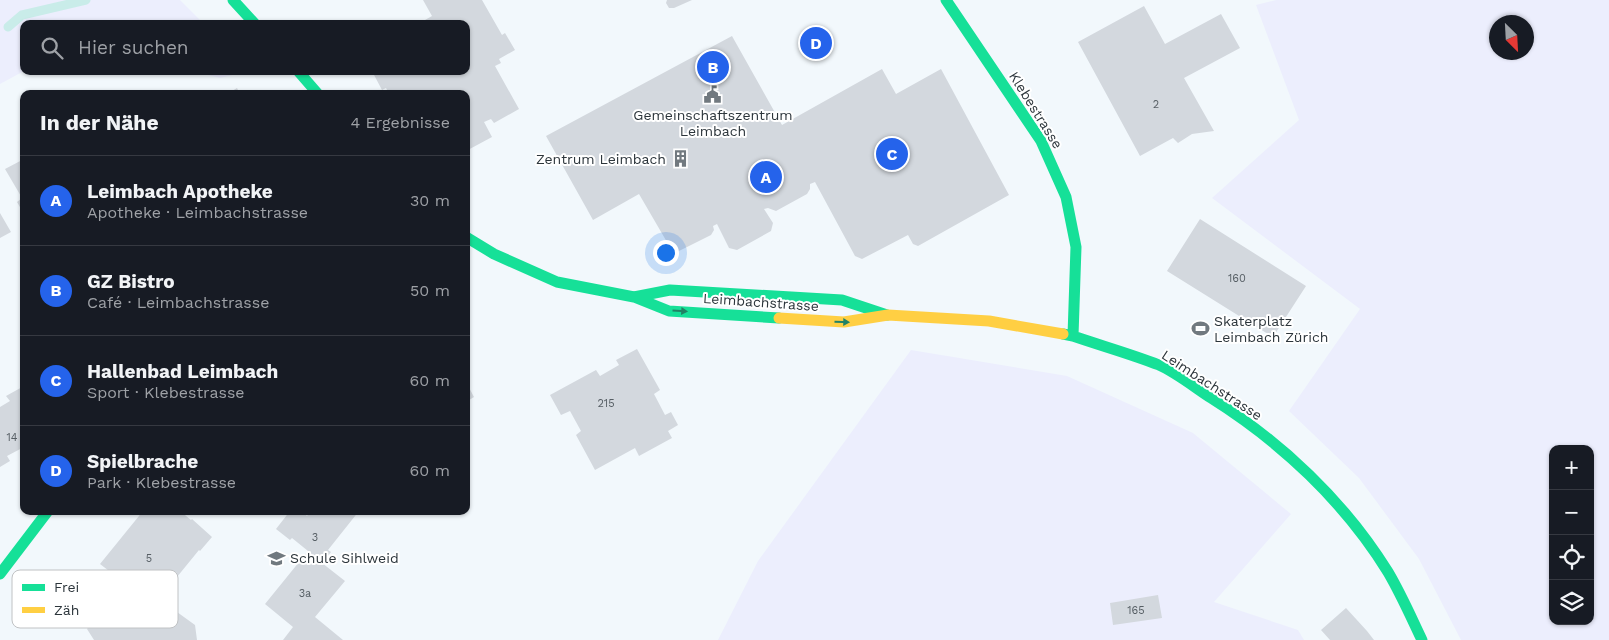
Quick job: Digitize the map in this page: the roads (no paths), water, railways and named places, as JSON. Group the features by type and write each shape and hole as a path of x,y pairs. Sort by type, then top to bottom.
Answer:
{"street":[{"path":"233,0 251,20"},
{"name":"Klebestrasse","path":"946,0 1041,141 1066,197 1076,247 1073,336"},
{"path":"301,75 315,90"},
{"name":"Leimbachstrasse","path":"470,239 494,254 558,282 634,297 669,311 844,322 888,315 989,321 1073,336 1161,366 1238,416 1290,458 1327,493 1360,532 1401,595 1422,640"},
{"name":"Leimbachstrasse","path":"634,297 660,290 670,290 842,300 888,315"},
{"path":"0,574 45,515"}],"waterway":[{"path":"8,27 22,15 86,0"}],"place":[{"name":"Spielbrache","path":"816,43"},
{"name":"GZ Bistro","path":"713,67"},
{"name":"Gemeinschaftszentrum Leimbach","path":"713,95"},
{"name":"Hallenbad Leimbach","path":"892,154"},
{"name":"Zentrum Leimbach","path":"680,159"},
{"name":"Leimbach Apotheke","path":"766,177"},
{"name":"Skaterplatz Leimbach Zürich","path":"1200,329"},
{"name":"Schule Sihlweid","path":"276,558"}]}
